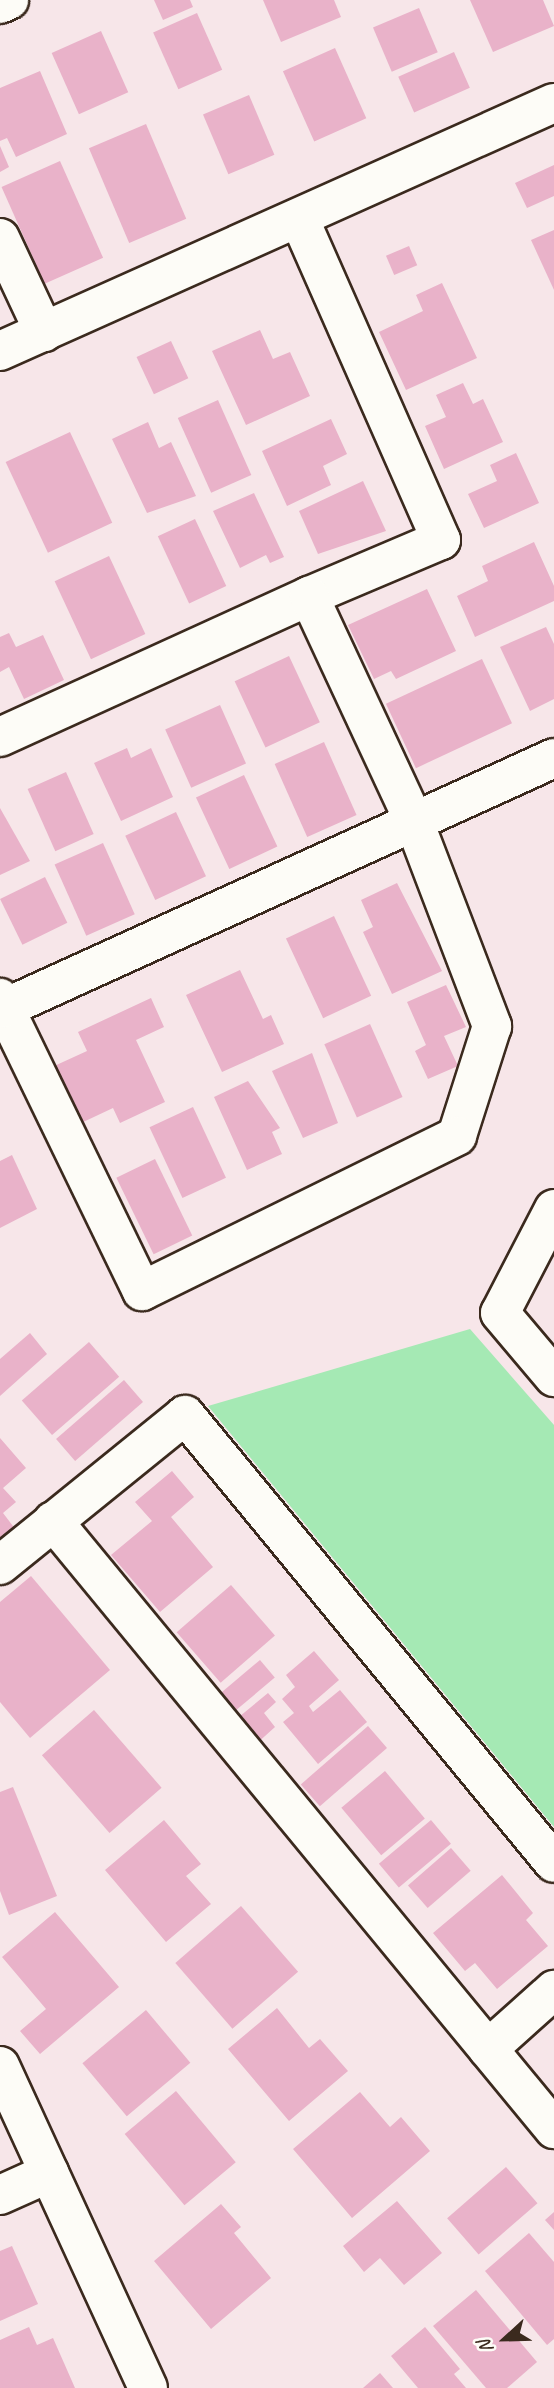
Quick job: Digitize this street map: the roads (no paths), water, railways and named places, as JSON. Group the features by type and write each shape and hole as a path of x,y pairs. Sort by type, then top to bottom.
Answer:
{"street":[{"path":"0,4 9,0"},
{"path":"0,351 554,103"},
{"path":"0,737 309,596 441,540 299,218"},
{"path":"0,238 44,332"},
{"path":"309,596 413,819 492,1026 457,1136 142,1291 2,1003 413,819 554,758"},
{"path":"554,1209 500,1313 554,1377"},
{"path":"0,1564 185,1415 554,1863"},
{"path":"53,1521 554,2129"},
{"path":"488,2049 554,1990"},
{"path":"0,2066 148,2388"},
{"path":"0,2195 49,2173"}]}
